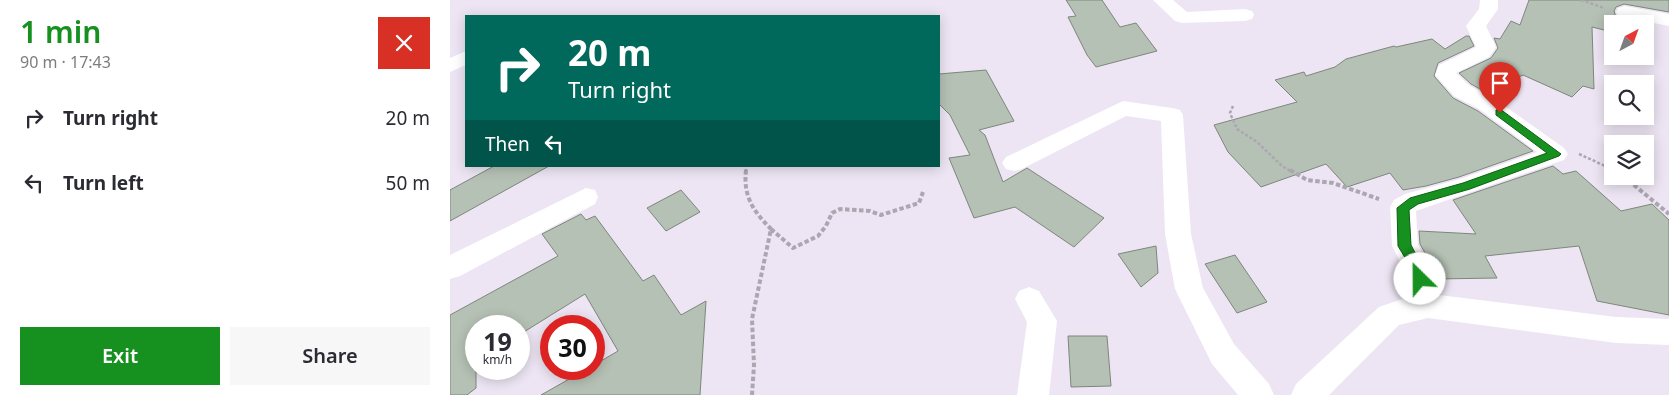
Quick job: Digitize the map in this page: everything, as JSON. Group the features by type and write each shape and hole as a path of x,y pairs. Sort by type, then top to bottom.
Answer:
{"street":[{"path":"1162,0 1182,17 1245,15"},
{"path":"1489,0 1490,7 1487,15 1478,21 1476,26 1486,48 1482,53 1446,70 1445,75 1462,90 1488,104 1556,154"},
{"path":"1625,12 1669,20"},
{"path":"450,66 465,58"},
{"path":"1014,163 1123,108 1172,115 1178,234 1190,289 1223,354 1258,395"},
{"path":"1428,306 1416,266 1404,246 1403,208 1414,201 1466,186 1556,154"},
{"path":"450,268 586,197"},
{"path":"1029,299 1042,321 1033,395"},
{"path":"1308,395 1389,316 1408,309 1428,306 1616,330 1669,332"}],"path":[{"path":"1233,106 1230,113 1237,129 1257,142 1282,166 1307,180 1333,183 1403,208"},
{"path":"1556,154 1571,150 1604,165"},
{"path":"746,167 745,194 754,212 793,248 810,242 827,228 832,213 840,209 870,211 881,215 919,203 923,192"},
{"path":"1634,185 1669,214"},
{"path":"752,395 754,365 752,319 771,229"}],"building":[{"path":"1066,0 1102,0 1120,27 1136,23 1157,51 1096,67 1087,55 1068,17 1076,16"},
{"path":"1529,0 1669,0 1669,12 1624,4 1616,7 1614,11 1615,15 1604,15 1604,30 1592,27 1594,89 1583,86 1572,97 1523,75 1487,93 1471,84 1459,73 1491,58 1498,48 1494,38 1500,39 1511,21 1520,25"},
{"path":"1469,36 1474,46 1438,63 1434,76 1453,98 1478,111 1533,151 1459,177 1403,190 1390,173 1347,187 1326,164 1261,187 1228,152 1214,125 1297,102 1275,80 1304,72 1306,76 1335,67 1346,59 1394,46 1432,39 1445,49"},
{"path":"986,70 1014,121 979,130 985,135 1003,182 1027,168 1104,218 1074,247 1015,207 974,218 949,158 970,155 950,115 940,105 940,74"},
{"path":"1553,166 1563,174 1576,171 1621,211 1652,204 1669,220 1669,315 1597,301 1579,246 1485,256 1497,278 1436,279 1432,265 1420,244 1419,231 1476,234 1453,200"},
{"path":"492,167 547,167 450,221 450,190"},
{"path":"681,190 700,212 666,231 647,208"},
{"path":"581,214 586,220 595,216 643,281 654,275 681,315 706,301 700,395 541,395 568,380 605,380 605,359 618,351 605,329 605,315 597,315 585,294 551,315 540,315 540,322 530,328 530,315 465,315 465,380 476,380 476,388 467,395 450,395 450,315 558,256 542,234"},
{"path":"1156,246 1158,273 1141,287 1118,254"},
{"path":"1235,255 1267,302 1237,313 1205,264"},
{"path":"1068,336 1107,336 1111,386 1071,387"}],"route":[{"path":"1420,279 1416,266 1404,246 1403,208 1414,201 1466,186 1556,154 1500,113"}]}
